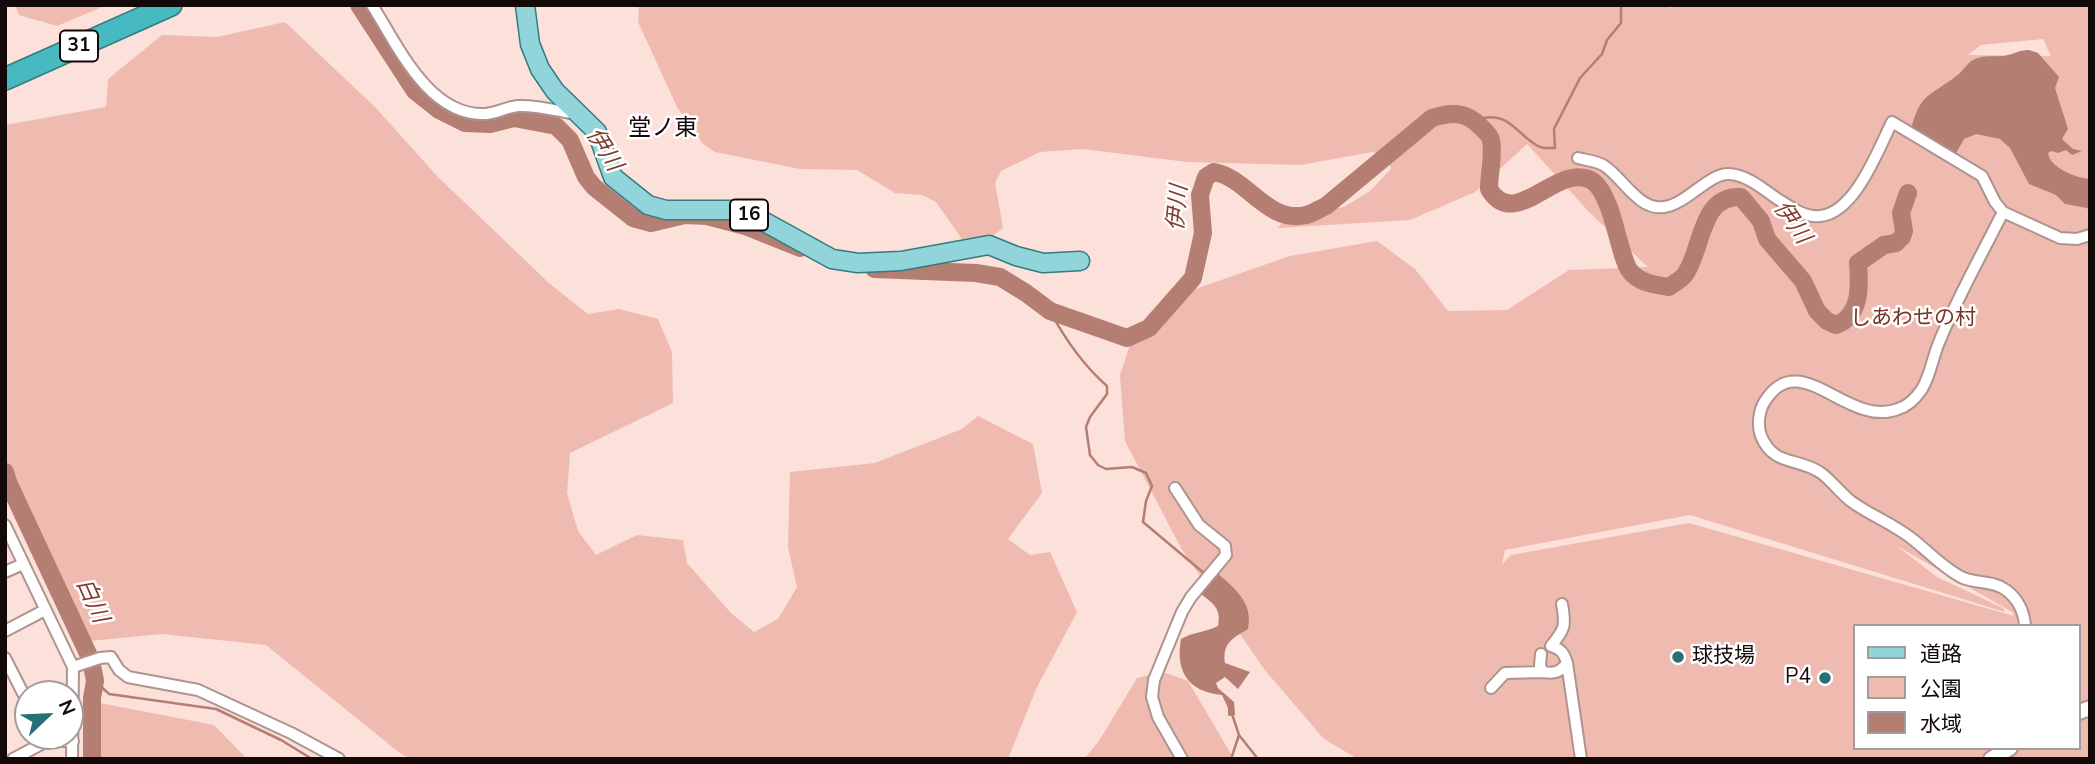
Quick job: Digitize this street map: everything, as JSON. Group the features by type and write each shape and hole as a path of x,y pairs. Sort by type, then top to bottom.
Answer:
{"highway":[{"name":"31","path":"5,65 156,8"},
{"name":"31","path":"5,79 156,8"}],"main road":[{"name":"16","path":"525,5 530,44 540,69 555,91 597,132 613,177 648,205 666,210 743,211 832,259 858,263 901,261 989,245 1043,263 1080,261"}],"street":[{"path":"372,5 422,85 442,100 468,113 488,114 517,106 576,114"},
{"path":"1578,158 1604,165 1649,205 1663,207 1693,195 1713,178 1727,173 1746,177 1796,211 1819,216 1835,211 1854,195 1892,122 1982,176 2003,212 2060,238 2077,239 2090,235"},
{"path":"2003,212 1940,339 1923,387 1915,399 1895,411 1872,413 1858,409 1811,383 1798,381 1774,390 1765,401 1759,414 1759,432 1767,449 1779,457 1820,472 1851,501 1909,537 1961,577 2003,587 2023,611 2025,624"},
{"path":"1175,488 1199,525 1225,546 1226,555 1182,612 1154,680 1153,697 1158,717 1182,759"},
{"path":"5,525 73,667 73,680"},
{"path":"5,572 23,564"},
{"path":"1544,672 1540,666 1546,649 1563,631 1566,622 1562,604"},
{"path":"5,631 46,610"},
{"path":"1546,649 1558,648 1567,663 1581,759"},
{"path":"73,667 110,657 128,677 198,690 291,733 339,759"},
{"path":"5,659 16,680"},
{"path":"1491,688 1505,673 1553,674 1561,671 1567,663"},
{"path":"1991,759 2007,750"}],"green space":[{"path":"15,5 107,5 57,26 19,15"},
{"name":"しあわせの村","path":"639,5 1671,5 1669,10 1674,5 2090,5 2090,759 1358,759 1324,739 1264,669 1181,548 1125,441 1120,375 1136,327 1178,295 1290,256 1377,241 1415,269 1448,311 1507,310 1569,270 1648,267 1590,213 1527,144 1475,192 1410,220 1278,228 1286,217 1344,207 1370,191 1391,169 1387,155 1372,152 1301,165 1187,162 1083,149 1040,152 1001,171 995,183 1003,228 991,237 962,239 936,202 922,195 895,193 857,170 800,169 715,152 703,144 677,107 638,22","holes":["2043,39 2051,56 1968,55 1981,45","1690,515 2005,612 2003,608 1937,577 1897,546 2012,612 2014,616 1689,523 1511,555 1502,564 1505,550"]},
{"path":"285,22 375,107 438,177 550,284 588,314 619,309 658,319 672,352 673,403 570,453 567,493 578,531 596,555 637,535 683,540 687,563 731,613 754,632 778,619 797,587 788,547 790,472 875,463 962,429 978,416 1033,444 1042,493 1008,539 1030,555 1050,552 1077,612 1037,687 1008,759 409,759 266,645 162,634 89,641 9,477 5,457 5,125 106,107 108,79 162,35 217,37"},
{"path":"1163,672 1188,681 1234,759 1084,759 1099,741 1137,678"},
{"path":"100,703 214,725 247,759 98,759 97,727"}],"water":[{"path":"2029,50 2038,53 2059,77 2055,88 2068,129 2062,139 2073,149 2082,151 2072,155 2066,150 2048,153 2058,168 2090,179 2090,211 2065,204 2056,195 2029,184 2010,148 2000,139 1976,134 1964,139 1955,155 1911,129 1918,109 1926,97 1958,75 1972,61"},
{"path":"1215,571 1245,603 1249,619 1248,629 1227,646 1225,663 1250,672 1238,689 1225,677 1216,683 1234,702 1235,715 1228,716 1228,708 1222,695 1201,690 1193,685 1180,661 1181,639 1218,626 1217,610 1198,592"}],"waterway":[{"name":"伊川","path":"359,5 415,91 439,110 465,123 490,124 514,118 556,126 570,140 586,177 594,187 633,218 651,223 685,215 707,216 745,226 800,248"},
{"path":"1475,120 1487,117 1504,120 1538,146 1555,148 1554,129 1580,78 1602,54 1607,40 1621,23 1621,5"},
{"name":"伊川","path":"874,269 976,273 1000,277 1050,311 1127,338 1149,328 1193,278 1203,233 1200,195 1206,177 1214,172 1226,176 1280,213 1292,216 1308,214 1326,206 1432,118 1458,114 1470,118 1490,138 1492,152 1489,189 1500,201 1512,204 1525,200 1567,179 1581,177 1594,182 1608,205 1627,266 1634,275 1648,283 1669,287 1683,277 1692,262 1710,213 1717,204 1741,197 1761,221 1767,239 1803,281 1817,311 1827,321 1836,325 1850,315 1857,299 1858,263 1884,245 1896,243 1902,237 1904,231 1901,213 1908,193"},
{"path":"1050,311 1075,351 1107,386 1107,394 1086,427 1090,455 1098,465 1106,469 1132,467 1146,473 1152,486 1146,501 1143,522 1205,574"},
{"name":"白川","path":"5,472 91,660 95,681 92,698 92,759"},
{"path":"95,681 109,694 216,709 281,740 312,759"},
{"path":"1231,759 1239,735 1232,714"},
{"path":"1239,735 1258,759"}],"place":[{"name":"球技場","path":"1678,657"},
{"name":"P4","path":"1825,678"}],"district":[{"name":"堂ノ東","path":"663,129"}]}
